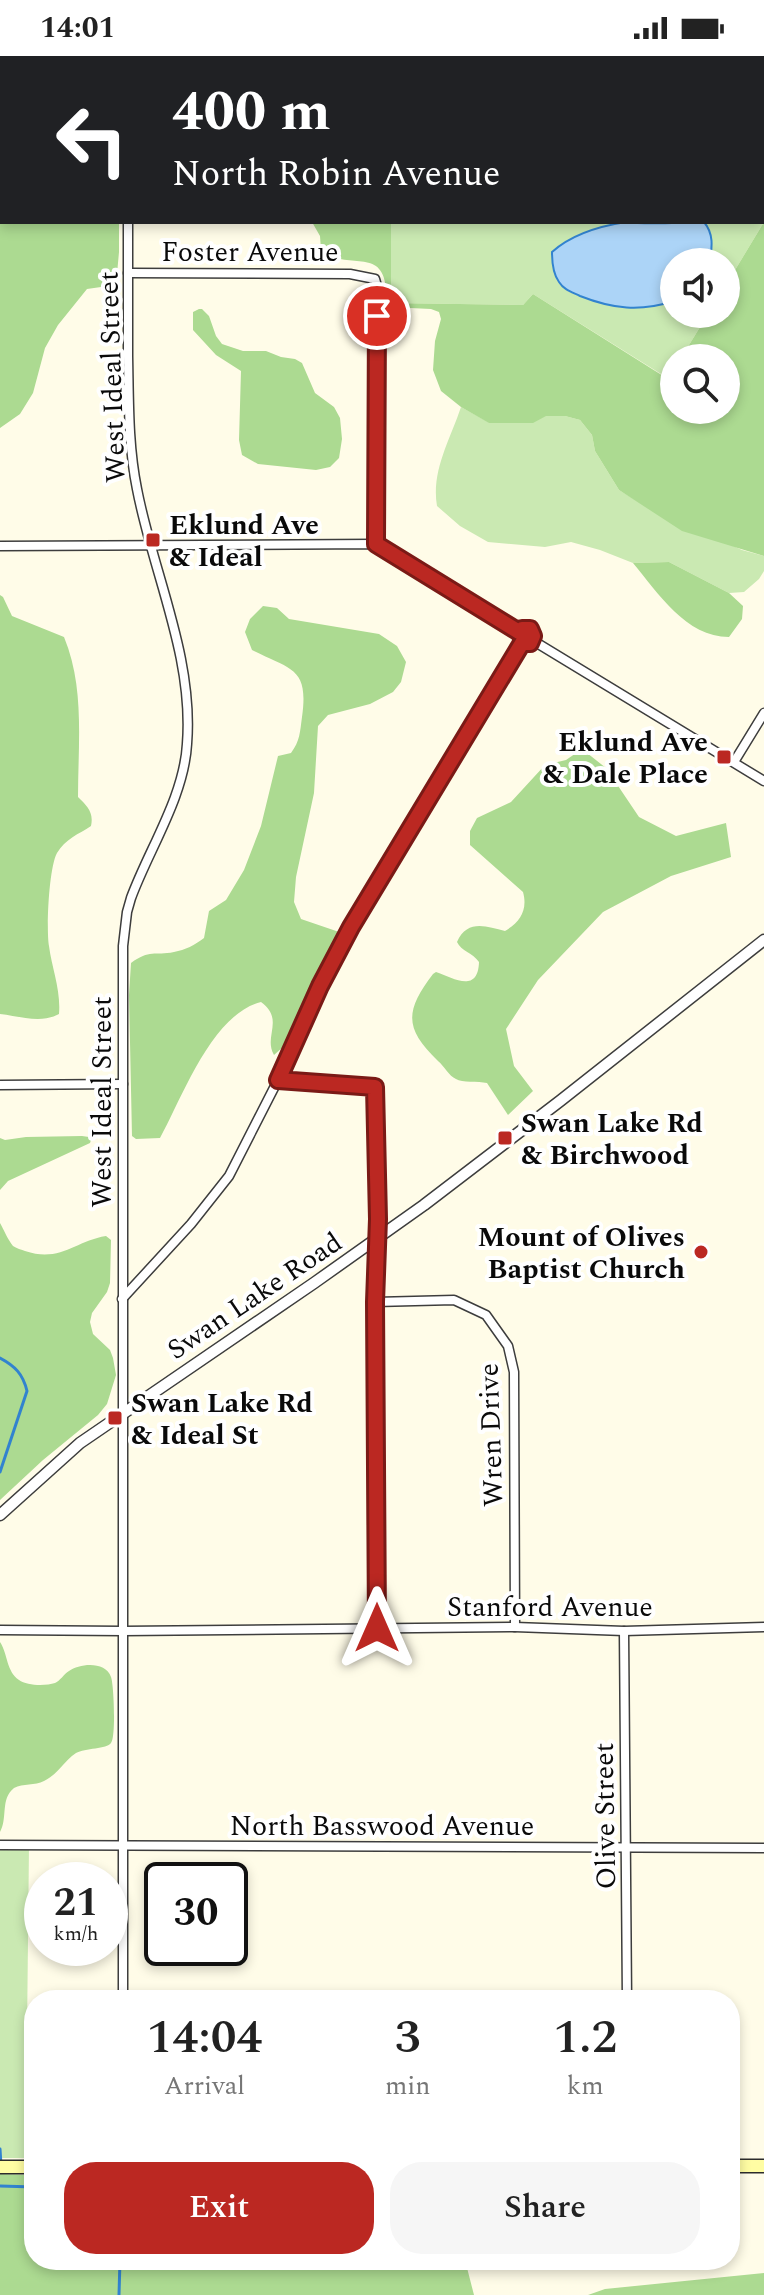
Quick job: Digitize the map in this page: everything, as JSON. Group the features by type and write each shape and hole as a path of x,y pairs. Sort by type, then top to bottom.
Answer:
{"main road":[{"path":"740,2166 764,2166"},
{"path":"3,2167 24,2167"}],"street":[{"name":"West Ideal Street","path":"123,1990 123,946 127,912 175,794 187,744 181,666 137,488 131,441 128,224"},
{"name":"Foster Avenue","path":"128,273 350,274 372,277 377,286 376,544"},
{"path":"0,546 376,544 519,632"},
{"path":"519,632 530,629 532,640"},
{"path":"519,632 522,643"},
{"path":"522,643 532,640"},
{"path":"532,640 764,781"},
{"path":"122,1300 191,1224 229,1176 351,927 522,643"},
{"path":"734,762 764,713"},
{"name":"Swan Lake Road","path":"0,1515 68,1453 378,1238 560,1101 764,940"},
{"path":"278,1080 375,1087 378,1238 375,1302 377,1628"},
{"path":"0,1085 123,1084"},
{"name":"Wren Drive","path":"375,1302 454,1300 486,1315 508,1346 514,1372 515,1627"},
{"name":"Stanford Avenue","path":"0,1630 515,1627 624,1631 764,1627"},
{"name":"Olive Street","path":"624,1631 627,1990"},
{"name":"North Basswood Avenue","path":"0,1845 764,1848"}],"green space":[{"path":"0,224 119,224 117,274 101,287 87,289 58,325 45,348 33,393 20,414 0,428"},
{"path":"313,224 391,224 391,303 523,305 533,294 660,374 660,424 740,424 740,344 690,344 699,328 740,328 740,262 764,224 764,556 682,531 619,490 595,451 592,435 580,420 546,416 533,423 489,423 461,407 441,391 433,370 435,341 441,319 439,312 389,307 386,304 386,284 375,265 332,257 321,250 320,236"},
{"path":"391,224 616,224 568,240 552,252 556,276 561,285 577,295 616,307 660,304 660,328 699,328 690,344 660,344 660,373 533,294 523,305 390,303"},
{"path":"705,224 763,224 740,262 740,248 711,248 711,236"},
{"path":"199,309 209,316 222,344 243,351 266,351 302,363 315,393 334,407 340,418 342,439 339,458 330,467 316,470 258,464 242,455 239,440 241,371 216,355 193,330 193,312"},
{"path":"461,407 490,423 545,416 580,420 592,435 595,451 619,490 642,504 742,550 764,556 764,571 744,592 729,593 669,562 633,563 571,542 545,547 488,542 460,526 437,506 439,468"},
{"path":"669,562 729,593 743,606 742,619 729,637 699,630 686,621 663,600 633,563"},
{"path":"0,595 12,616 64,637 71,656 78,696 78,797 92,817 91,826 64,844 54,860 48,938 58,988 59,1014 45,1018 0,1014"},
{"path":"263,606 277,608 289,619 379,634 397,646 406,662 401,682 393,692 370,704 328,715 318,726 314,793 296,877 294,902 301,919 342,933 283,1047 274,1055 271,1048 272,1015 261,1002 243,1010 213,1040 200,1060 160,1138 136,1139 132,1136 131,963 148,954 182,950 204,938 209,911 226,900 244,870 261,826 278,756 291,753 299,736 303,701 300,679 287,667 252,650 245,632 250,619"},
{"path":"582,749 606,768 639,817 676,836 726,823 731,857 671,876 603,912 538,980 506,1029 514,1066 533,1091 508,1115 487,1083 456,1079 427,1050 414,1029 413,1010 424,987 436,972 469,981 478,972 479,962 457,942 466,930 478,926 505,931 515,924 523,910 523,892 470,845 470,831 477,818 511,802 545,765 566,760"},
{"path":"82,1136 91,1140 8,1181 0,1190 0,1138"},
{"path":"0,1223 13,1246 37,1254 58,1253 106,1236 111,1240 110,1283 90,1322 93,1334 110,1350 116,1375 107,1404 98,1415 0,1500"},
{"path":"0,1642 12,1672 27,1683 55,1683 80,1666 104,1668 111,1677 114,1711 113,1739 109,1745 76,1753 49,1778 37,1784 18,1786 10,1792 0,1832"},
{"path":"0,1845 29,1845 29,1862 24,1862 24,1966 28,1966 27,1990 24,1990 24,2158 0,2158"},
{"path":"0,2174 24,2175 24,2270 468,2270 474,2295 0,2295"},
{"path":"764,2273 764,2295 588,2295 605,2289"}],"water":[{"path":"616,224 705,224 712,246 660,248 660,304 627,308 580,296 563,287 557,279 552,252 568,240"}],"waterway":[{"path":"0,1358 18,1371 27,1391 0,1472"},
{"path":"0,2149 1,2165"},
{"path":"0,2186 24,2187"},
{"path":"119,2295 120,2270"}],"place":[{"name":"Eklund Ave & Ideal","path":"153,540"},
{"name":"Eklund Ave & Dale Place","path":"724,757"},
{"name":"Swan Lake Rd & Birchwood","path":"505,1138"},
{"name":"Mount of Olives Baptist Church","path":"701,1252"},
{"name":"Swan Lake Rd & Ideal St","path":"115,1418"}],"route":[{"path":"377,316 376,544 519,632 530,629 533,636 530,643 522,643 351,927 320,986 278,1080 375,1087 378,1219 375,1302 377,1628"}]}
